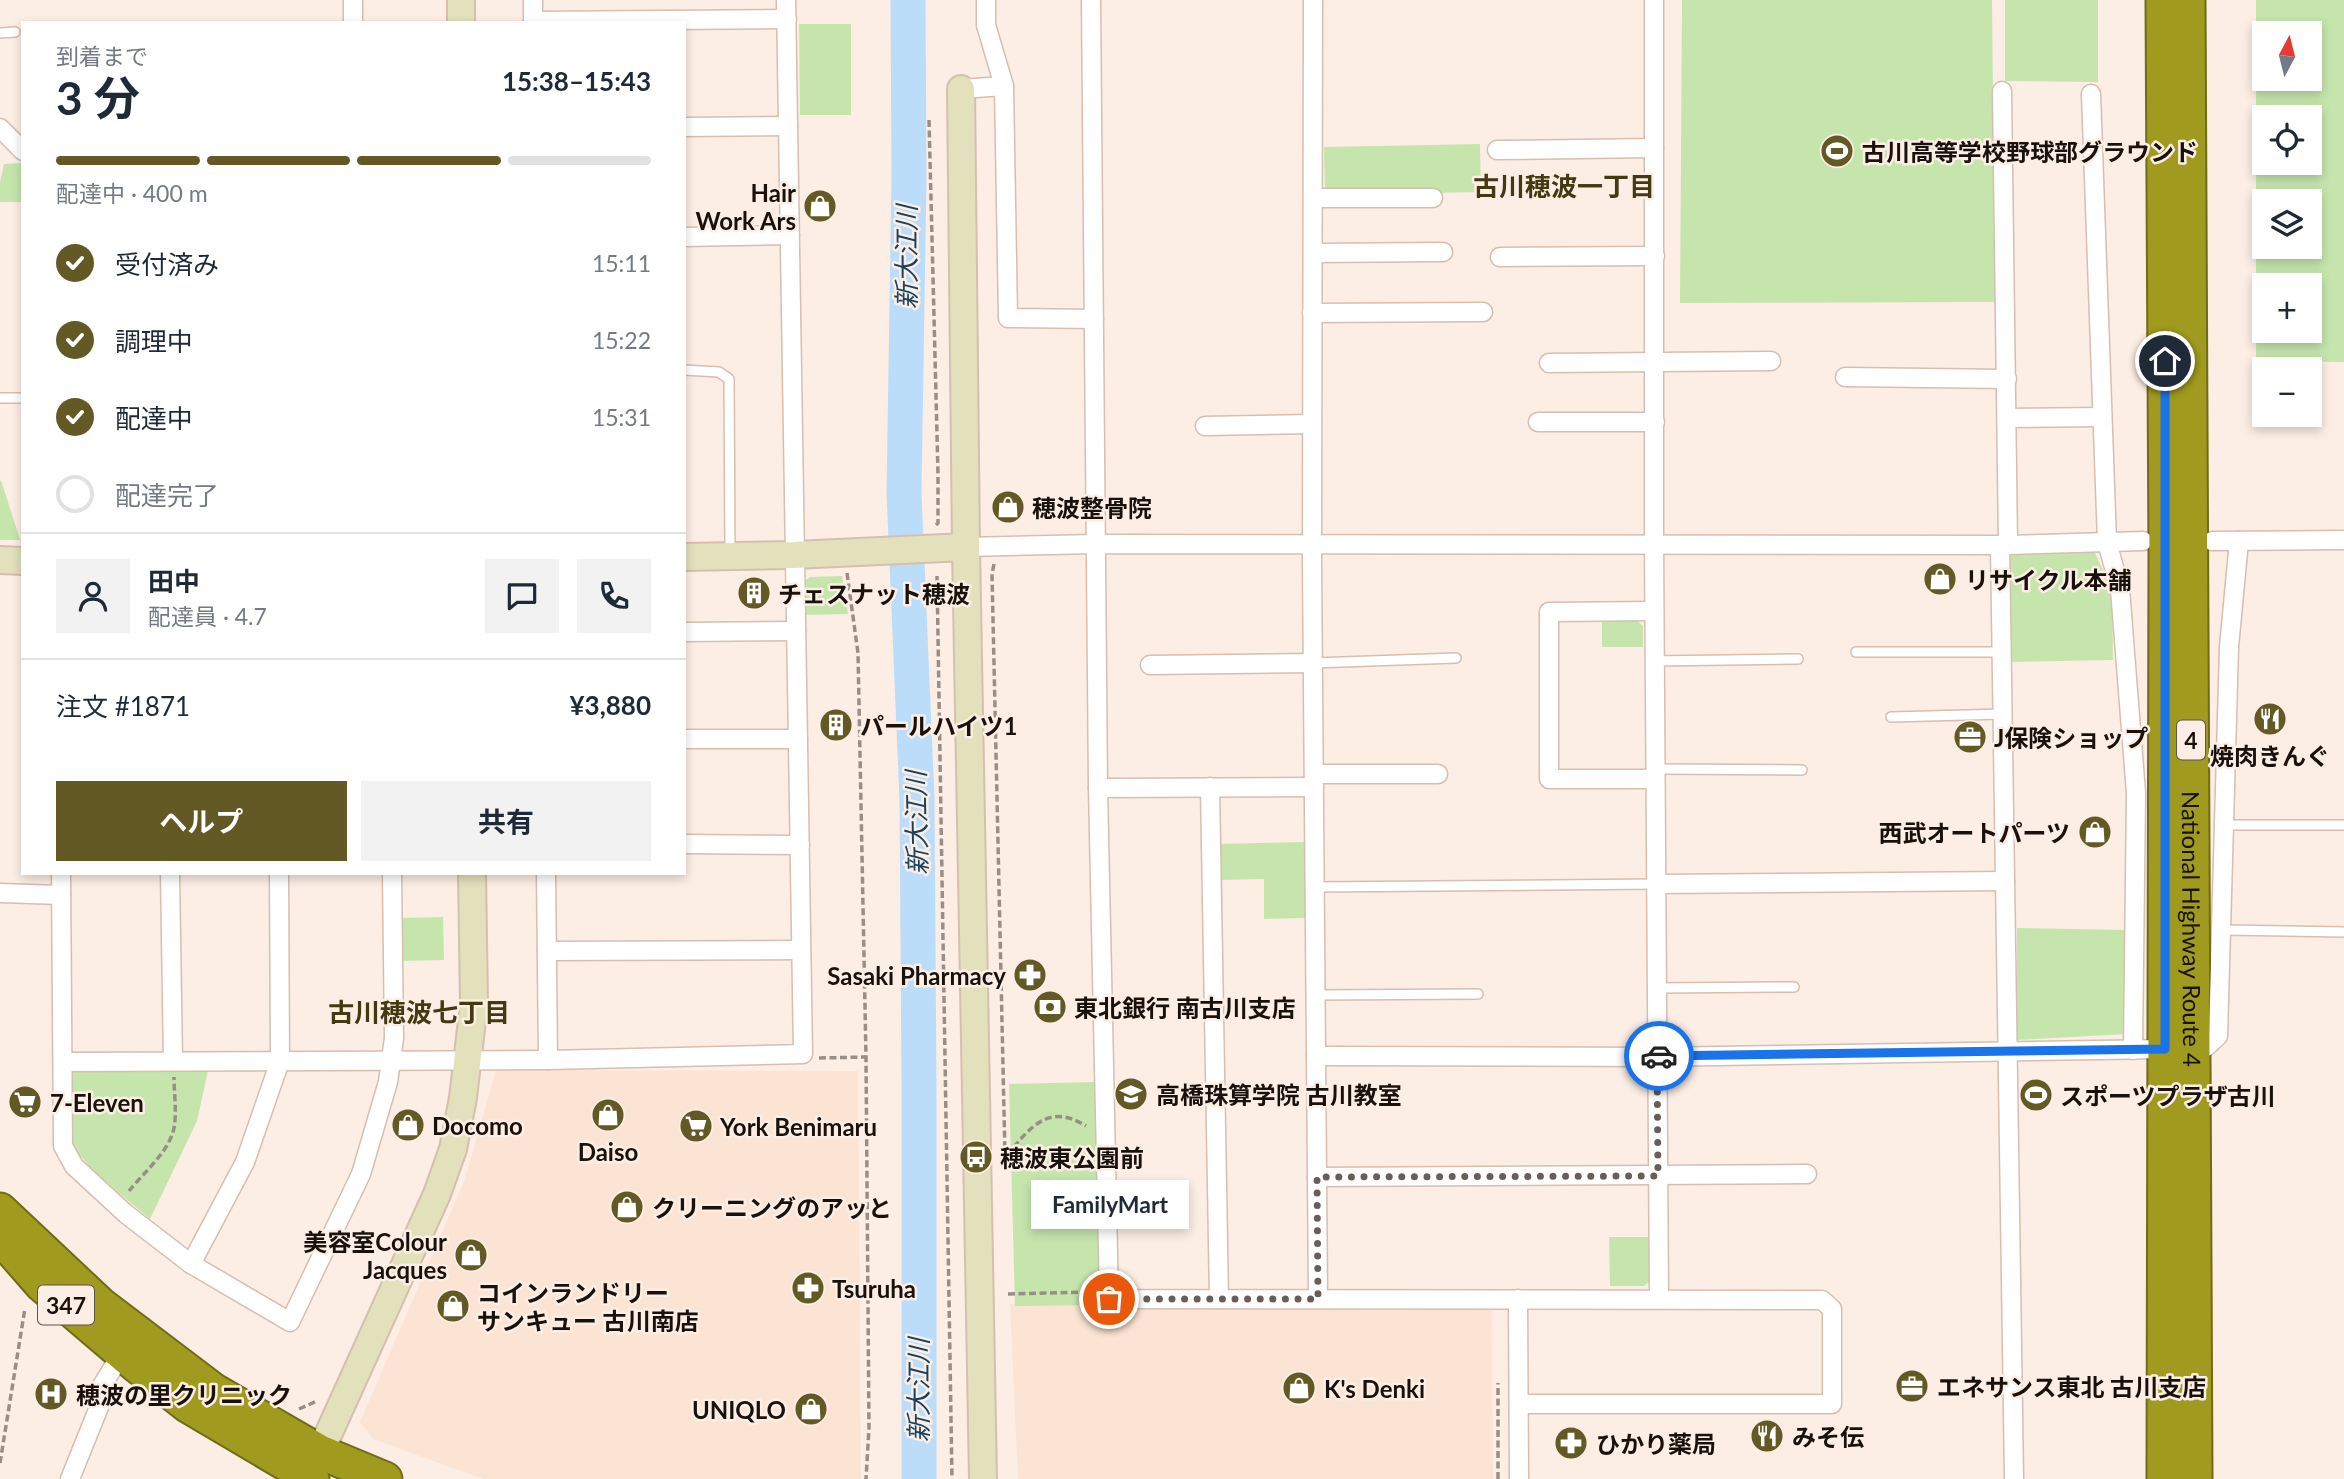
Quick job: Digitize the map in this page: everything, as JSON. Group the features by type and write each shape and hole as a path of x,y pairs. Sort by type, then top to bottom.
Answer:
{"highway":[{"name":"National Highway Route 4","path":"2163,0 2166,541 2164,1479"},
{"name":"National Highway Route 4","path":"2188,0 2163,1049 2195,1479"},
{"name":"347","path":"0,1210 101,1305 212,1390 312,1472"},
{"name":"347","path":"0,1237 42,1285 187,1405 312,1472 385,1479"}],"street":[{"path":"353,0 353,21"},
{"path":"461,0 461,21"},
{"path":"533,0 533,21"},
{"path":"63,1062 548,1060 803,1054 786,0"},
{"path":"986,0 986,25 1004,86 1008,318 1094,319"},
{"path":"1091,0 1098,788 1109,1299 1822,1300 1832,1309 1832,1404 1518,1404"},
{"path":"1313,0 1312,545 1318,1299"},
{"path":"1654,0 1654,661 1659,1299"},
{"path":"618,21 787,19"},
{"path":"983,1479 966,547 961,89 1004,86"},
{"path":"2002,91 2007,379 2002,652 2014,1479"},
{"path":"2091,94 2107,542 2120,589 2136,793 2163,1049"},
{"path":"686,127 788,126"},
{"path":"0,128 21,149"},
{"path":"1497,150 1654,148"},
{"path":"1313,198 1433,198"},
{"path":"686,237 790,235"},
{"path":"1312,253 1443,252"},
{"path":"1500,257 1655,256"},
{"path":"1312,313 1483,312"},
{"path":"1549,363 1771,361"},
{"path":"1845,377 2007,379"},
{"path":"2007,418 2102,417"},
{"path":"1538,422 1655,422"},
{"path":"1205,426 1312,424"},
{"path":"686,557 870,552 931,538 966,547 1096,544 2004,545 2143,541"},
{"path":"2212,541 2344,540"},
{"path":"1316,1056 1657,1056 2206,1047 2218,1036 2229,647 2239,541"},
{"path":"0,560 21,561"},
{"path":"1654,611 1549,612 1549,779 1655,774"},
{"path":"686,632 796,631"},
{"path":"1150,664 1313,663"},
{"path":"686,739 798,739"},
{"path":"1098,788 1210,787 1438,774"},
{"path":"1210,787 1219,1299"},
{"path":"686,844 800,845"},
{"path":"61,875 63,1146 74,1166 116,1205 191,1264 290,1322 361,1174 388,1082 394,1038 392,875"},
{"path":"170,875 173,1061"},
{"path":"191,1264 245,1162 280,1060 279,875"},
{"path":"312,1472 438,1194 453,1149 474,1003 472,875"},
{"path":"546,875 548,1060"},
{"path":"1656,884 2005,881"},
{"path":"0,893 61,895"},
{"path":"547,951 801,950"},
{"path":"1317,1177 1807,1174"},
{"path":"1518,1299 1519,1479"},
{"path":"70,1479 99,1407 100,1389 122,1353"}],"lane":[{"path":"0,33 15,32"},
{"path":"686,370 719,372 729,379 730,556"},
{"path":"0,398 21,398"},
{"path":"1856,652 2002,652"},
{"path":"1313,663 1456,659"},
{"path":"1654,661 1798,659"},
{"path":"1891,717 2003,714"},
{"path":"1655,774 1802,770"},
{"path":"2224,825 2344,825"},
{"path":"1315,887 1656,884"},
{"path":"2223,930 2344,932"},
{"path":"1657,988 1794,987"},
{"path":"1316,995 1478,994"}],"path":[{"path":"929,120 938,474 938,523 931,538"},
{"path":"846,568 858,653 866,1057 869,1427 866,1479"},
{"path":"992,574 1005,1156 1033,1125 1046,1117 1068,1117 1105,1139"},
{"path":"937,576 952,1479"},
{"path":"803,1054 816,1058 866,1057"},
{"path":"116,1205 166,1148 172,1136 173,1061"},
{"path":"1008,1294 1109,1292"},
{"path":"0,1463 25,1308"},
{"path":"1498,1382 1498,1479"},
{"path":"297,1410 317,1401 325,1393"}],"shaded area":[{"path":"496,1070 858,1071 861,1479 483,1479 373,1439 360,1422 465,1179"},
{"path":"1010,1304 1492,1307 1493,1479 1018,1479"}],"green space":[{"name":"古川高等学校野球部グラウンド","path":"1682,0 1992,0 1995,302 1680,303"},
{"path":"2005,0 2098,0 2098,82 2005,81"},
{"path":"2256,0 2344,0 2344,362 2322,362 2322,357 2256,357 2256,343 2322,343 2322,273 2256,273 2256,259 2322,259 2322,189 2256,189 2256,175 2322,175 2322,105 2256,105 2256,91 2322,91 2322,21 2256,21"},
{"path":"799,24 851,24 851,115 800,115"},
{"path":"1480,144 1481,192 1325,195 1324,147"},
{"path":"21,163 21,202 0,202 4,164"},
{"path":"0,480 2,483 20,540 0,540"},
{"path":"2006,553 2095,553 2112,590 2113,660 2009,662"},
{"path":"842,576 848,614 802,615 801,584 810,577"},
{"path":"1602,617 1634,618 1643,626 1643,647 1602,647"},
{"path":"1306,842 1306,918 1264,919 1264,879 1219,880 1218,844"},
{"path":"443,917 444,960 399,961 399,918"},
{"path":"2017,928 2125,930 2126,1034 2017,1040"},
{"path":"78,1066 209,1066 197,1121 150,1219 98,1175 72,1147 66,1080"},
{"path":"1097,1082 1103,1305 1015,1306 1009,1084"},
{"path":"1609,1237 1655,1237 1655,1276 1644,1286 1610,1286"}],"waterway":[{"name":"新大江川","path":"908,0 909,177 904,493 917,799 919,1479"}],"way so far":[{"path":"1109,1299 1318,1299 1317,1177 1658,1176 1659,1056"}],"place":[{"name":"古川高等学校野球部グラウンド","path":"1837,151"},
{"name":"Hair Work Ars","path":"820,206"},
{"name":"穂波整骨院","path":"1008,507"},
{"name":"リサイクル本舗","path":"1940,579"},
{"name":"チェスナット穂波","path":"754,593"},
{"name":"焼肉きんぐ","path":"2270,719"},
{"name":"パールハイツ1","path":"836,725"},
{"name":"J保険ショップ","path":"1970,737"},
{"name":"西武オートパーツ","path":"2095,832"},
{"name":"Sasaki Pharmacy","path":"1030,975"},
{"name":"東北銀行 南古川支店","path":"1050,1007"},
{"name":"高橋珠算学院 古川教室","path":"1131,1094"},
{"name":"スポーツプラザ古川","path":"2036,1095"},
{"name":"7-Eleven","path":"25,1102"},
{"name":"Daiso","path":"608,1115"},
{"name":"Docomo","path":"408,1125"},
{"name":"York Benimaru","path":"696,1126"},
{"name":"穂波東公園前","path":"976,1157"},
{"name":"クリーニングのアッと","path":"627,1207"},
{"name":"美容室Colour Jacques","path":"471,1255"},
{"name":"Tsuruha","path":"808,1288"},
{"name":"FamilyMart","path":"1109,1299"},
{"name":"コインランドリー サンキュー 古川南店","path":"453,1306"},
{"name":"エネサンス東北 古川支店","path":"1912,1386"},
{"name":"K's Denki","path":"1299,1388"},
{"name":"穂波の里クリニック","path":"51,1394"},
{"name":"UNIQLO","path":"811,1409"},
{"name":"みそ伝","path":"1767,1436"},
{"name":"ひかり薬局","path":"1571,1443"}],"district":[{"name":"古川穂波一丁目","path":"1564,186"},
{"name":"古川穂波七丁目","path":"419,1012"}],"route":[{"path":"1659,1056 2165,1049 2165,361"}]}
